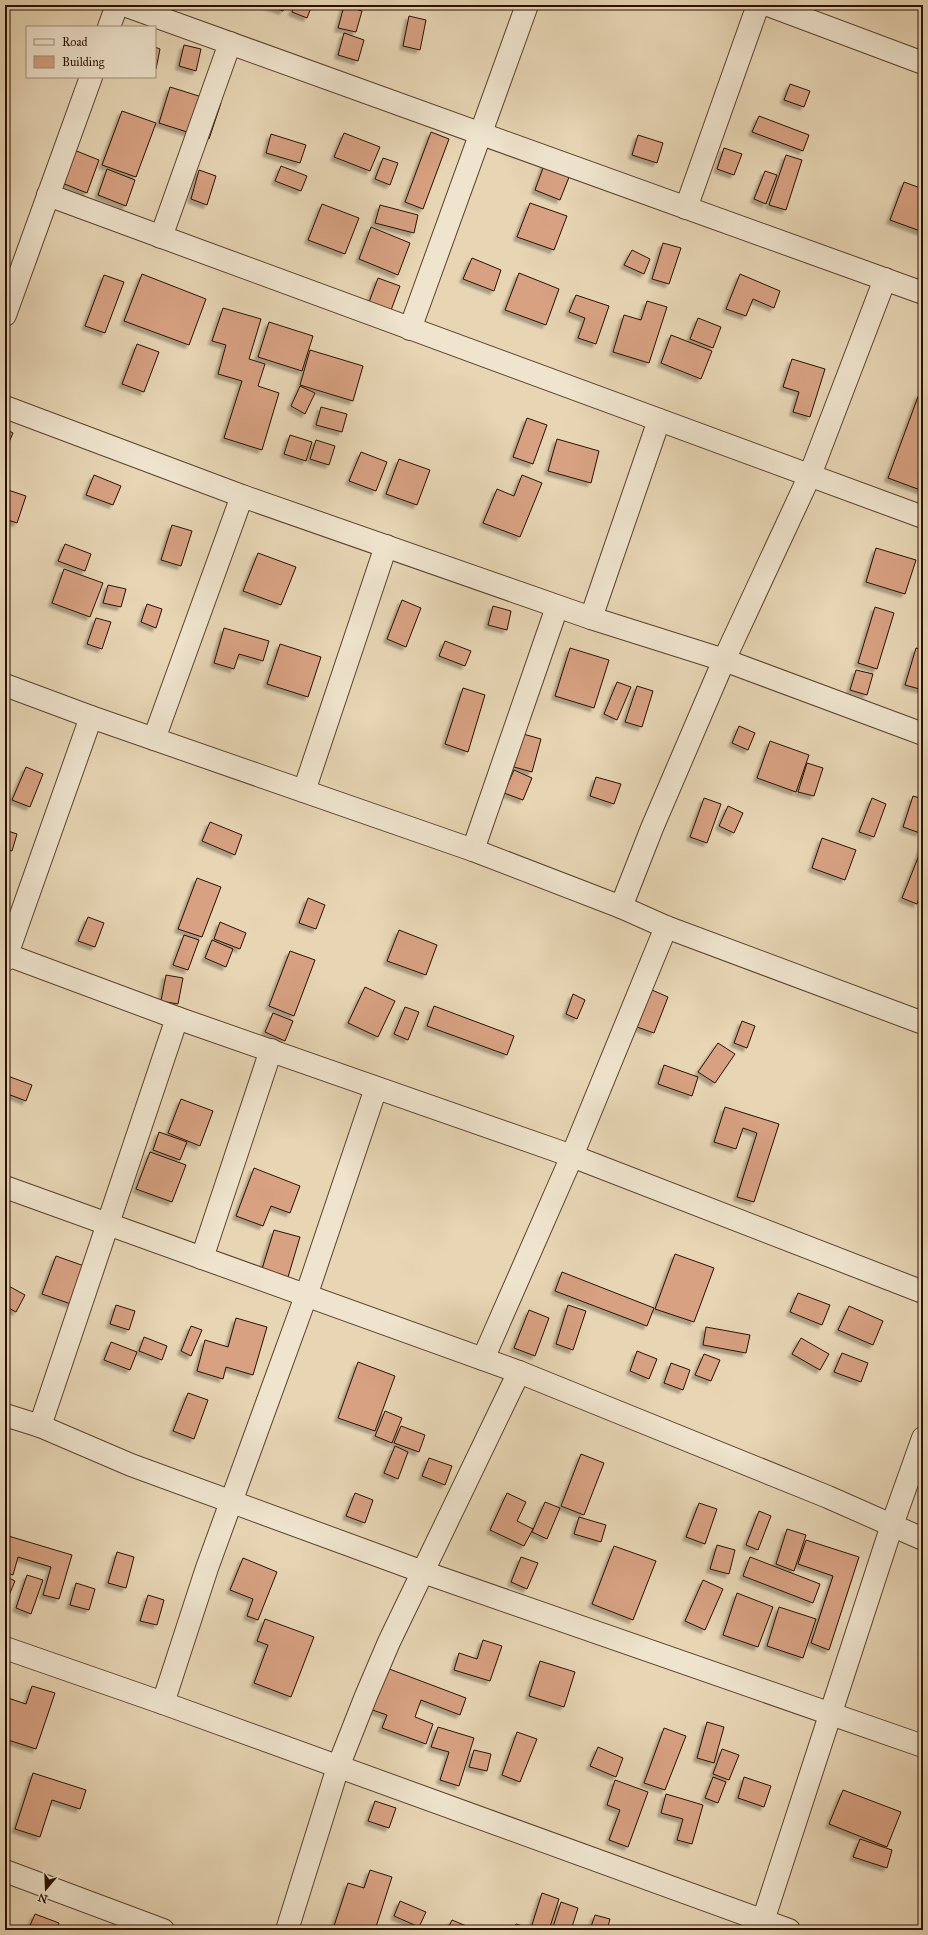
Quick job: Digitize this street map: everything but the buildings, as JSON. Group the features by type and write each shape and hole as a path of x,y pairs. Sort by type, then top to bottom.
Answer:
{"street":[{"path":"109,26 117,5"},
{"path":"124,5 923,293"},
{"path":"410,329 527,5"},
{"path":"686,208 758,5"},
{"path":"768,5 923,63"},
{"path":"161,237 230,43"},
{"path":"5,315 91,78"},
{"path":"48,195 923,517"},
{"path":"621,907 724,660 810,475 885,279"},
{"path":"5,407 242,496 557,607 724,660 923,734"},
{"path":"591,618 659,420"},
{"path":"154,739 242,496"},
{"path":"304,791 386,546"},
{"path":"472,850 557,607"},
{"path":"5,685 91,717 472,850 621,907 666,926 923,1022"},
{"path":"91,717 6,956 177,1018 572,1156 923,1292"},
{"path":"483,1359 572,1156 666,926"},
{"path":"40,1426 177,1018"},
{"path":"202,1258 270,1050"},
{"path":"162,1703 231,1500 306,1296 376,1088"},
{"path":"5,1187 519,1372 828,1497 923,1539"},
{"path":"287,1930 338,1767 389,1642 519,1372"},
{"path":"5,1415 40,1426 130,1464 423,1572 923,1746"},
{"path":"762,1925 892,1525 923,1438"},
{"path":"5,1648 338,1767 762,1925 789,1930"},
{"path":"5,1871 163,1930"}]}
